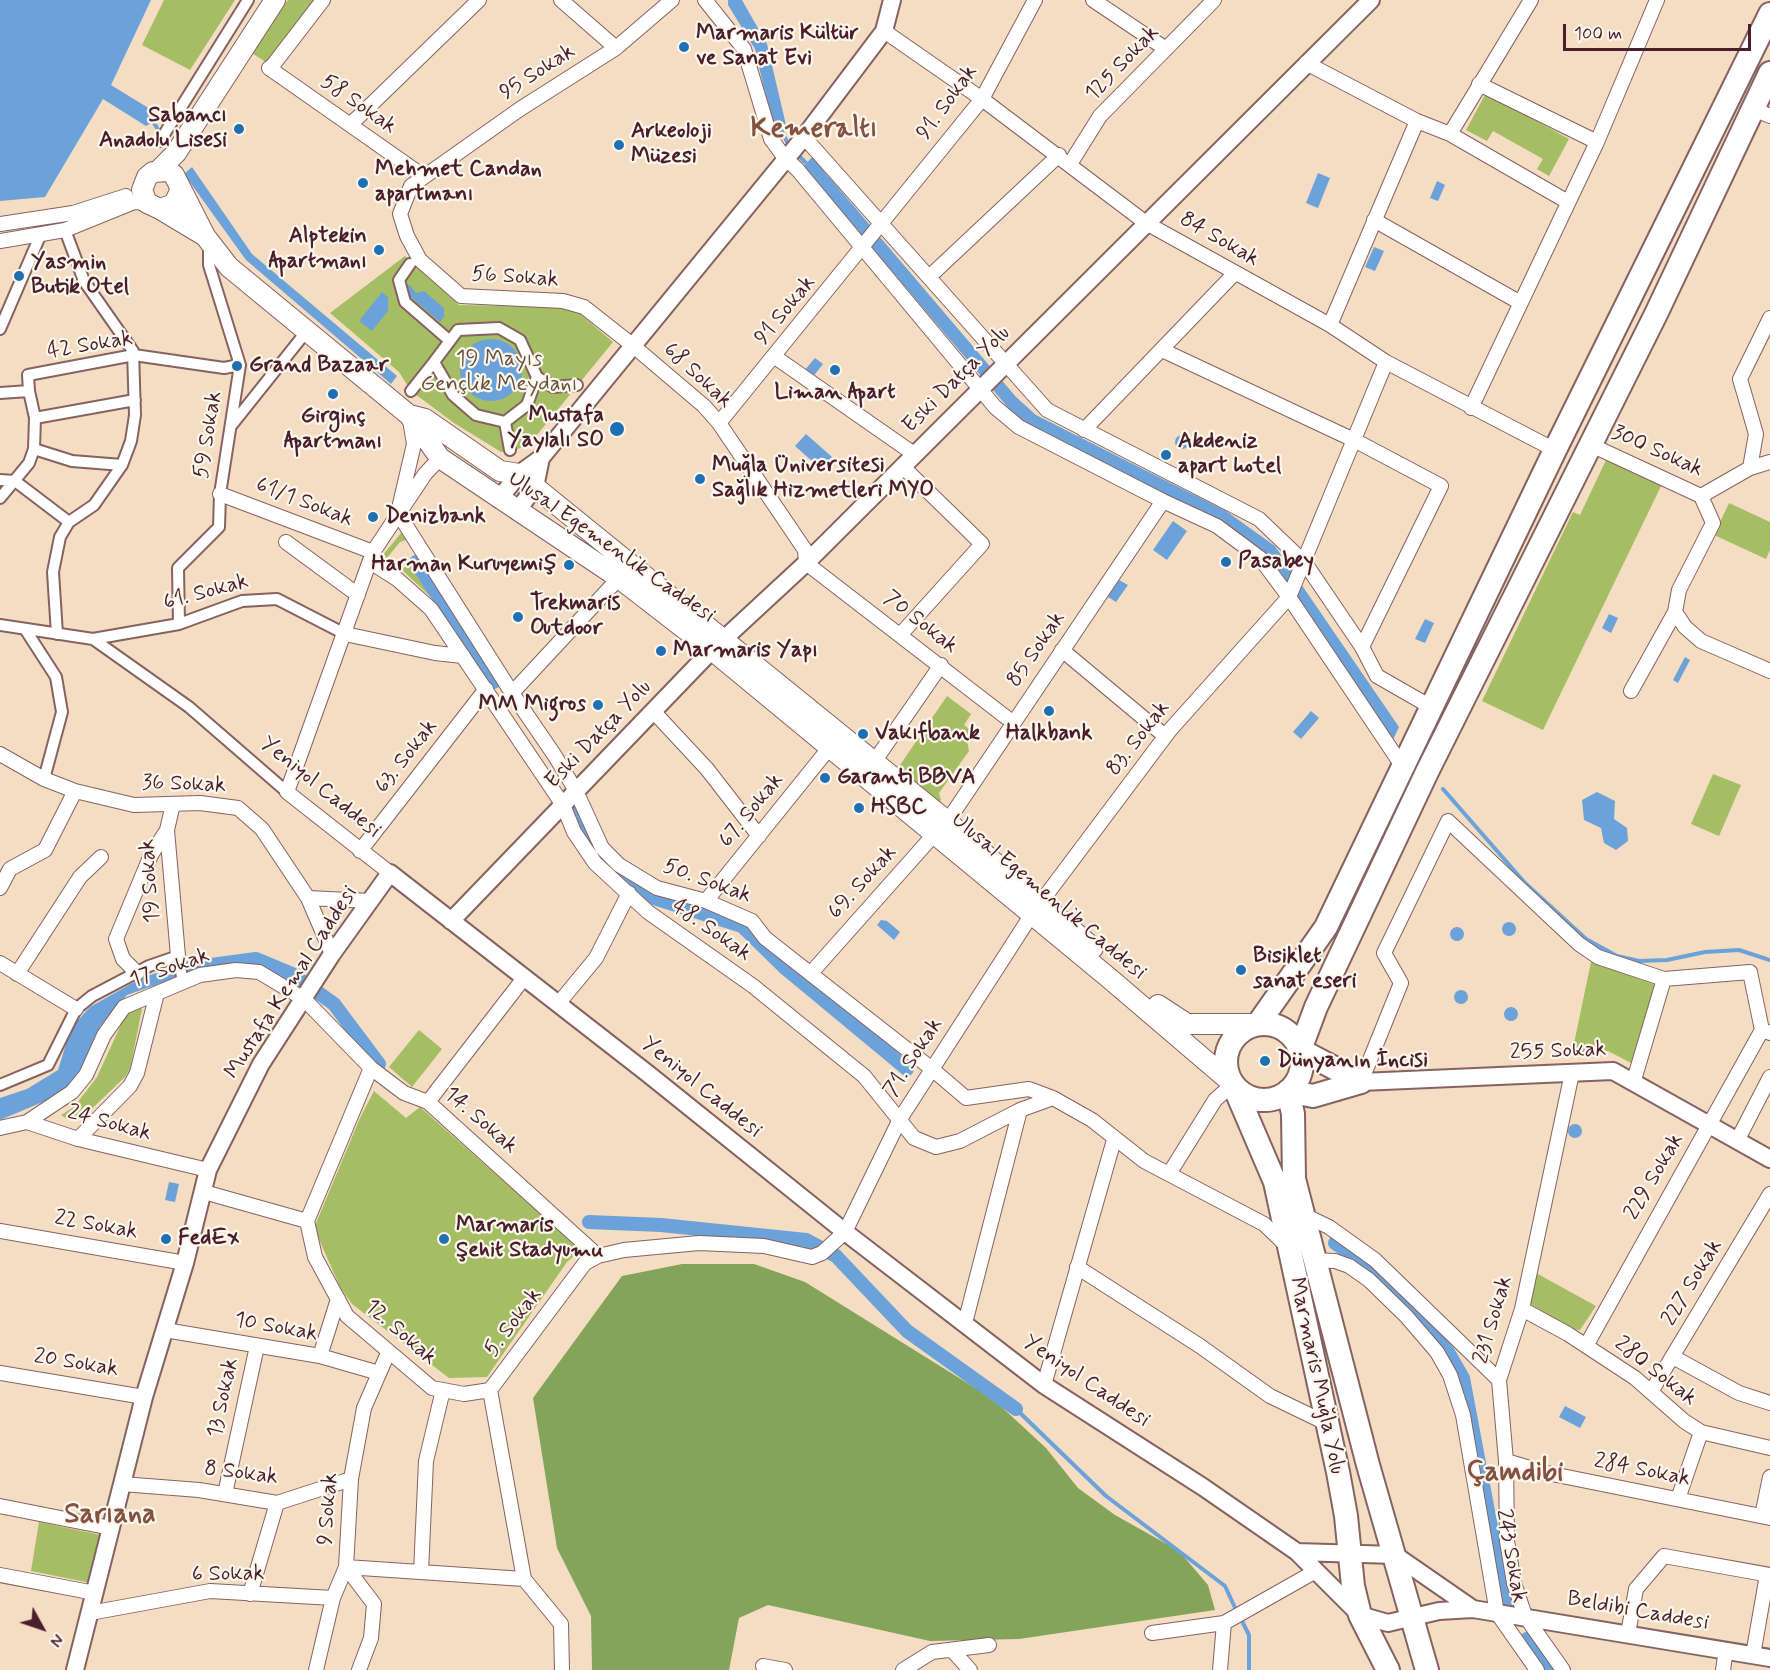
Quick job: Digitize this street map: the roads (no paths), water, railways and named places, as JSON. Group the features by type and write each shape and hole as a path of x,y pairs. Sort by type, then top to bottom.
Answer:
{"highway":[{"path":"1258,1024 1326,927 1555,450 1770,14"},
{"path":"1360,1082 1300,1050 1292,1036 1282,1028 1258,1024 1246,1028 1236,1036 1229,1047 1227,1072 1233,1084 1242,1093 1266,1100 1288,1091 1296,1082 1301,1070 1300,1050 1316,1007 1427,772 1591,445 1770,73"},
{"path":"1288,1091 1313,1096 1360,1082"},
{"name":"Marmaris Muğla Yolu","path":"1233,1084 1275,1182 1346,1516 1353,1586 1360,1615 1388,1670"},
{"path":"1288,1091 1293,1114 1294,1179 1313,1260 1411,1620 1427,1670"}],"main road":[{"path":"171,178 147,177 150,200 174,204 171,178 176,153 275,0"},
{"name":"Ulusal Egemenlik Caddesi","path":"171,178 207,238 230,267 409,415 440,458 718,644 874,762 1233,1084"},
{"name":"Ulusal Egemenlik Caddesi","path":"150,200 207,238"},
{"name":"Ulusal Egemenlik Caddesi","path":"409,415 425,419 500,471 519,474 718,644 830,747 942,824"},
{"name":"Ulusal Egemenlik Caddesi","path":"1037,908 1172,1016 1187,1024 1258,1024"}],"street":[{"path":"160,141 248,0"},
{"name":"58 Sokak","path":"323,0 269,69 423,176"},
{"path":"350,125 479,0"},
{"path":"561,0 616,48"},
{"name":"95 Sokak","path":"423,176 616,48 672,0"},
{"path":"705,0 744,49 771,139 793,149 880,225 929,277 1002,367 1047,410 1259,519 1305,564 1362,647 1377,676 1431,707"},
{"path":"499,499 519,474 541,458 631,344 793,149 884,32 892,0"},
{"name":"91. Sokak","path":"880,225 982,99 1035,0"},
{"path":"1093,0 1166,49"},
{"name":"125 Sokak","path":"929,277 1064,159 1100,116 1214,0"},
{"name":"Eski Datça Yolu","path":"451,921 718,644 806,563 1371,0"},
{"path":"1450,134 1532,0"},
{"path":"1471,408 1519,302 1597,142 1657,0"},
{"name":"84 Sokak","path":"884,32 982,99 1146,223 1234,274 1330,325 1386,362 1555,450"},
{"path":"1306,63 1417,121 1450,134 1568,202"},
{"path":"1479,84 1597,142"},
{"path":"1330,325 1417,121"},
{"path":"793,149 797,169 865,246 995,407 1019,427 1217,526 1260,558 1290,596 1403,767"},
{"name":"56 Sokak","path":"423,176 411,186 400,214 420,260 461,296 563,301 584,307 631,344"},
{"path":"0,224 150,200"},
{"path":"0,241 65,230 134,202 150,200"},
{"path":"1374,220 1519,302"},
{"name":"91 Sokak","path":"719,423 775,357 880,225"},
{"path":"57,634 53,572 60,537 69,522 94,505 122,465 130,441 135,400 134,355 84,281 65,230"},
{"path":"0,328 40,236"},
{"name":"59 Sokak","path":"179,624 178,568 219,527 220,494 240,366 208,266 207,238"},
{"path":"410,264 399,280 405,302 450,341"},
{"path":"1084,430 1234,274"},
{"path":"1750,468 1756,434 1740,379 1770,318"},
{"path":"411,392 458,330 498,328 520,340 537,377 553,387 577,385"},
{"path":"229,428 306,332"},
{"name":"68 Sokak","path":"631,344 704,406 719,423 805,550 806,563"},
{"path":"1162,350 1356,441 1441,486 1362,647"},
{"name":"42 Sokak","path":"0,393 29,392 28,375 134,355 224,368 240,366"},
{"path":"775,357 908,460 982,544 901,634"},
{"path":"434,362 453,395 476,416 505,422 527,405 537,377"},
{"name":"83. Sokak","path":"1037,908 1166,736 1290,596 1356,441 1386,362"},
{"path":"0,498 15,481 34,449 35,418 29,392"},
{"path":"35,418 135,400"},
{"path":"398,513 414,444 409,415"},
{"path":"505,422 510,450"},
{"name":"300 Sokak","path":"1591,445 1701,496 1750,468 1770,462"},
{"path":"34,449 72,461 122,465"},
{"path":"287,792 372,555 425,474 440,458"},
{"path":"517,511 535,487 541,458"},
{"path":"0,480 15,481 69,522"},
{"name":"61/1 Sokak","path":"220,494 372,555"},
{"path":"1631,691 1675,612 1679,590 1713,523 1701,496"},
{"name":"85 Sokak","path":"942,824 1007,718 1119,552 1160,499"},
{"name":"85 Sokak","path":"942,824 1062,650 1160,499"},
{"name":"50. Sokak","path":"398,513 576,791 602,848 618,865 657,888 706,901 752,921 765,938 966,1098 1029,1089 1053,1098 1092,1120 1114,1140 1144,1161 1264,1224 1288,1247"},
{"path":"286,542 358,595"},
{"name":"48. Sokak","path":"372,555 375,565 397,579 431,609 563,805 574,832 595,863 648,912 753,986 864,1076 914,1138 936,1147 960,1141 1020,1110 1053,1098"},
{"name":"70 Sokak","path":"806,563 1007,718"},
{"path":"512,693 619,578"},
{"name":"61. Sokak","path":"93,639 179,624 242,601 277,599 345,634 435,653 464,656"},
{"path":"1675,612 1685,627 1701,641 1770,671"},
{"path":"0,625 93,639"},
{"path":"25,629 56,677 62,712 44,779"},
{"name":"Yeniyol Caddesi","path":"93,639 189,707 287,792 558,1004 839,1238 965,1323 1044,1385 1146,1449 1297,1552 1360,1615 1388,1623 1411,1620"},
{"path":"1062,650 1166,736"},
{"path":"874,762 940,666"},
{"name":"63. Sokak","path":"360,851 486,689"},
{"path":"653,711 700,761 759,836"},
{"name":"67. Sokak","path":"706,901 830,747"},
{"name":"36 Sokak","path":"0,754 44,779 75,790 134,805 200,803 238,808 262,830 308,898 332,954"},
{"path":"0,888 10,869 45,850 75,790"},
{"name":"19 Sokak","path":"173,804 167,830 178,956"},
{"path":"1360,1082 1401,983 1384,953 1448,821 1579,944 1598,957 1664,979 1750,972 1766,1031"},
{"name":"69. Sokak","path":"810,973 942,824"},
{"path":"137,973 123,959 116,939 152,855 167,830"},
{"path":"17,974 80,877 101,857"},
{"name":"Mustafa Kemal Caddesi","path":"75,1670 144,1397 185,1263 208,1170 261,1064 332,954 390,873"},
{"path":"558,1004 597,958 629,893"},
{"path":"308,898 371,901"},
{"name":"71. Sokak","path":"839,1238 900,1119 1037,908"},
{"path":"0,1085 48,1065 76,1009 92,996 137,973 178,956 183,982"},
{"path":"0,963 76,1009"},
{"name":"17 Sokak","path":"27,1122 72,1092 86,1075 104,1035 124,1007 201,975 236,970 260,972 304,999"},
{"path":"428,1101 524,978"},
{"path":"1634,1080 1664,979"},
{"path":"78,1139 130,1086 137,1073 157,993"},
{"name":"14. Sokak","path":"304,999 371,1068 404,1093 428,1101 598,1256"},
{"name":"229 Sokak","path":"1586,1346 1710,1125 1766,1031"},
{"path":"204,1192 307,1221 371,1068"},
{"name":"255 Sokak","path":"1360,1082 1613,1071 1634,1080 1737,1142 1770,1159"},
{"name":"231 Sokak","path":"1563,1670 1525,1616 1514,1583 1507,1541 1506,1461 1499,1380 1522,1309 1572,1073"},
{"path":"1737,1142 1770,1077"},
{"path":"1169,1174 1215,1100 1233,1084"},
{"path":"965,1323 1020,1110"},
{"path":"0,1128 27,1122"},
{"name":"24 Sokak","path":"27,1122 78,1139 208,1170"},
{"path":"1044,1385 1114,1140"},
{"name":"227 Sokak","path":"1652,1392 1770,1194"},
{"path":"1302,1214 1329,1227 1375,1260 1499,1380"},
{"name":"12. Sokak","path":"307,1221 315,1257 346,1316 432,1388 464,1394 490,1390"},
{"name":"22 Sokak","path":"0,1231 185,1263"},
{"name":"5. Sokak","path":"562,1670 561,1624 524,1579 490,1390 585,1263 598,1256 633,1248 699,1243 764,1246 812,1257 822,1253 839,1238"},
{"name":"243 Sokak","path":"1313,1260 1335,1261 1349,1266 1369,1281 1406,1316 1437,1352 1450,1375 1463,1415 1497,1613 1537,1670"},
{"path":"1077,1267 1200,1346 1270,1396 1328,1424"},
{"path":"320,1356 338,1299"},
{"name":"280 Sokak","path":"1522,1309 1635,1378 1684,1421 1701,1432 1770,1448"},
{"name":"10 Sokak","path":"165,1330 320,1356 379,1373"},
{"name":"13 Sokak","path":"225,1494 256,1346"},
{"name":"9 Sokak","path":"315,1670 333,1598 346,1567 351,1479 364,1408 388,1353"},
{"path":"1673,1357 1739,1393 1770,1403"},
{"name":"20 Sokak","path":"1,1375 144,1397"},
{"path":"421,1572 426,1461 443,1390"},
{"path":"1678,1500 1701,1432"},
{"name":"284 Sokak","path":"1506,1461 1520,1467 1766,1517"},
{"path":"1766,1517 1770,1477"},
{"name":"8 Sokak","path":"123,1484 225,1494 277,1503 351,1479"},
{"path":"250,1594 277,1503"},
{"path":"0,1506 111,1528"},
{"path":"1297,1552 1395,1555 1473,1609"},
{"path":"1628,1634 1636,1589 1664,1556 1769,1575 1753,1655"},
{"path":"346,1567 524,1579"},
{"path":"346,1567 374,1604 371,1638 359,1670"},
{"path":"1152,1633 1234,1618 1316,1571"},
{"path":"0,1575 94,1593"},
{"name":"6 Sokak","path":"90,1613 210,1591 333,1598"},
{"path":"1411,1620 1439,1611 1473,1609"},
{"name":"Beldibi Caddesi","path":"1473,1609 1770,1658"},
{"path":"1221,1670 1234,1618"},
{"path":"903,1670 932,1652 990,1645"},
{"path":"952,1650 970,1670"},
{"path":"1723,1670 1726,1650"},
{"path":"763,1666 785,1670"}],"water":[{"path":"0,0 151,0 111,85 150,109 158,119 146,126 103,99 45,197 0,201"},
{"path":"728,0 742,0 767,44 786,125 773,129 755,49 728,5"},
{"path":"812,157 1016,397 1036,415 1226,511 1275,546 1399,727 1392,742 1268,556 1222,522 1022,424 803,167"},
{"path":"192,167 252,254 397,376 391,384 246,260 184,174"},
{"path":"1318,173 1330,178 1318,208 1306,203"},
{"path":"1437,181 1445,185 1438,201 1430,198"},
{"path":"1374,247 1384,251 1375,271 1365,267"},
{"path":"410,285 416,293 424,291 444,308 444,317 440,322 406,293 406,286"},
{"path":"382,292 388,297 388,311 372,331 359,321"},
{"path":"491,339 513,348 522,370 513,392 491,401 469,392 460,370 469,348"},
{"path":"815,358 823,364 812,378 804,371"},
{"path":"806,434 832,457 821,469 795,446"},
{"path":"1182,435 1187,437 1189,442 1187,447 1182,449 1177,447 1175,442 1177,437"},
{"path":"1173,521 1187,531 1167,560 1153,550"},
{"path":"1119,580 1128,585 1116,602 1108,597"},
{"path":"1609,614 1618,618 1611,633 1602,628"},
{"path":"1425,619 1434,623 1425,643 1415,639"},
{"path":"1685,657 1690,660 1678,683 1673,680"},
{"path":"1311,711 1319,718 1301,739 1293,732"},
{"path":"1597,792 1615,801 1614,819 1627,828 1628,841 1616,850 1604,843 1601,828 1584,820 1582,800"},
{"path":"881,920 887,921 900,932 894,940 877,925"},
{"path":"1509,922 1514,924 1516,929 1514,934 1509,936 1504,934 1502,929 1504,924"},
{"path":"1457,927 1462,929 1464,934 1462,939 1457,941 1452,939 1450,934 1452,929"},
{"path":"184,965 190,973 127,995 100,1026 87,1063 64,1093 0,1120 0,1098 27,1089 58,1070 71,1028 90,1007 143,977"},
{"path":"1461,990 1466,992 1468,997 1466,1002 1461,1004 1456,1002 1454,997 1456,992"},
{"path":"1511,1007 1516,1009 1518,1014 1516,1019 1511,1021 1506,1019 1504,1014 1506,1009"},
{"path":"1575,1124 1580,1126 1582,1131 1580,1136 1575,1138 1570,1136 1568,1131 1570,1126"},
{"path":"169,1182 179,1184 175,1202 165,1200"},
{"path":"1565,1406 1586,1417 1580,1428 1559,1417"}],"waterway":[{"path":"154,123 157,128"},
{"path":"778,123 789,146"},
{"path":"796,153 808,165"},
{"path":"416,562 494,682"},
{"path":"1443,789 1525,883 1586,939 1617,956 1639,961 1667,960 1705,952 1739,950 1770,960"},
{"path":"573,805 594,844"},
{"path":"612,865 651,897 742,926 784,967 907,1069"},
{"path":"189,968 256,959 292,974 334,1004 379,1064"},
{"path":"589,1222 661,1225 806,1240 836,1256 907,1331 1016,1409"},
{"path":"1335,1243 1383,1276 1448,1352 1463,1378 1500,1575 1508,1602"},
{"path":"1016,1409 1106,1496 1225,1586 1237,1612"},
{"path":"1241,1619 1249,1635 1249,1670"},
{"path":"1527,1639 1549,1670"}],"place":[{"name":"Marmaris Kültür ve Sanat Evi","path":"684,47"},
{"name":"Sabancı Anadolu Lisesi","path":"239,129"},
{"name":"Arkeoloji Müzesi","path":"619,145"},
{"name":"Mehmet Candan apartmanı","path":"363,183"},
{"name":"Alptekin Apartmanı","path":"379,250"},
{"name":"Yasmin Butik Otel","path":"19,276"},
{"name":"Grand Bazaar","path":"237,366"},
{"name":"Liman Apart","path":"835,370"},
{"name":"Girginç Apartmanı","path":"333,394"},
{"name":"Mustafa Yaylalı SO","path":"617,429"},
{"name":"Akdeniz apart hotel","path":"1166,455"},
{"name":"Muğla Üniversitesi Sağlık Hizmetleri MYO","path":"700,479"},
{"name":"Denizbank","path":"373,517"},
{"name":"Pasabey","path":"1226,562"},
{"name":"Harman Kuruyemiş","path":"569,565"},
{"name":"Trekmaris Outdoor","path":"518,617"},
{"name":"Marmaris Yapı","path":"661,651"},
{"name":"MM Migros","path":"598,705"},
{"name":"Halkbank","path":"1049,711"},
{"name":"Vakıfbank","path":"863,734"},
{"name":"Garanti BBVA","path":"825,778"},
{"name":"HSBC","path":"859,808"},
{"name":"Bisiklet sanat eseri","path":"1241,970"},
{"name":"Dünyanın İncisi","path":"1265,1061"},
{"name":"FedEx","path":"166,1239"},
{"name":"Marmaris Şehit Stadyumu","path":"444,1239"}],"district":[{"name":"Kemeraltı","path":"814,130"},
{"name":"Çamdibi","path":"1515,1474"},
{"name":"Sarıana","path":"110,1516"}],"park label":[{"name":"19 Mayıs Gençlik Meydanı","path":"499,372"}]}
